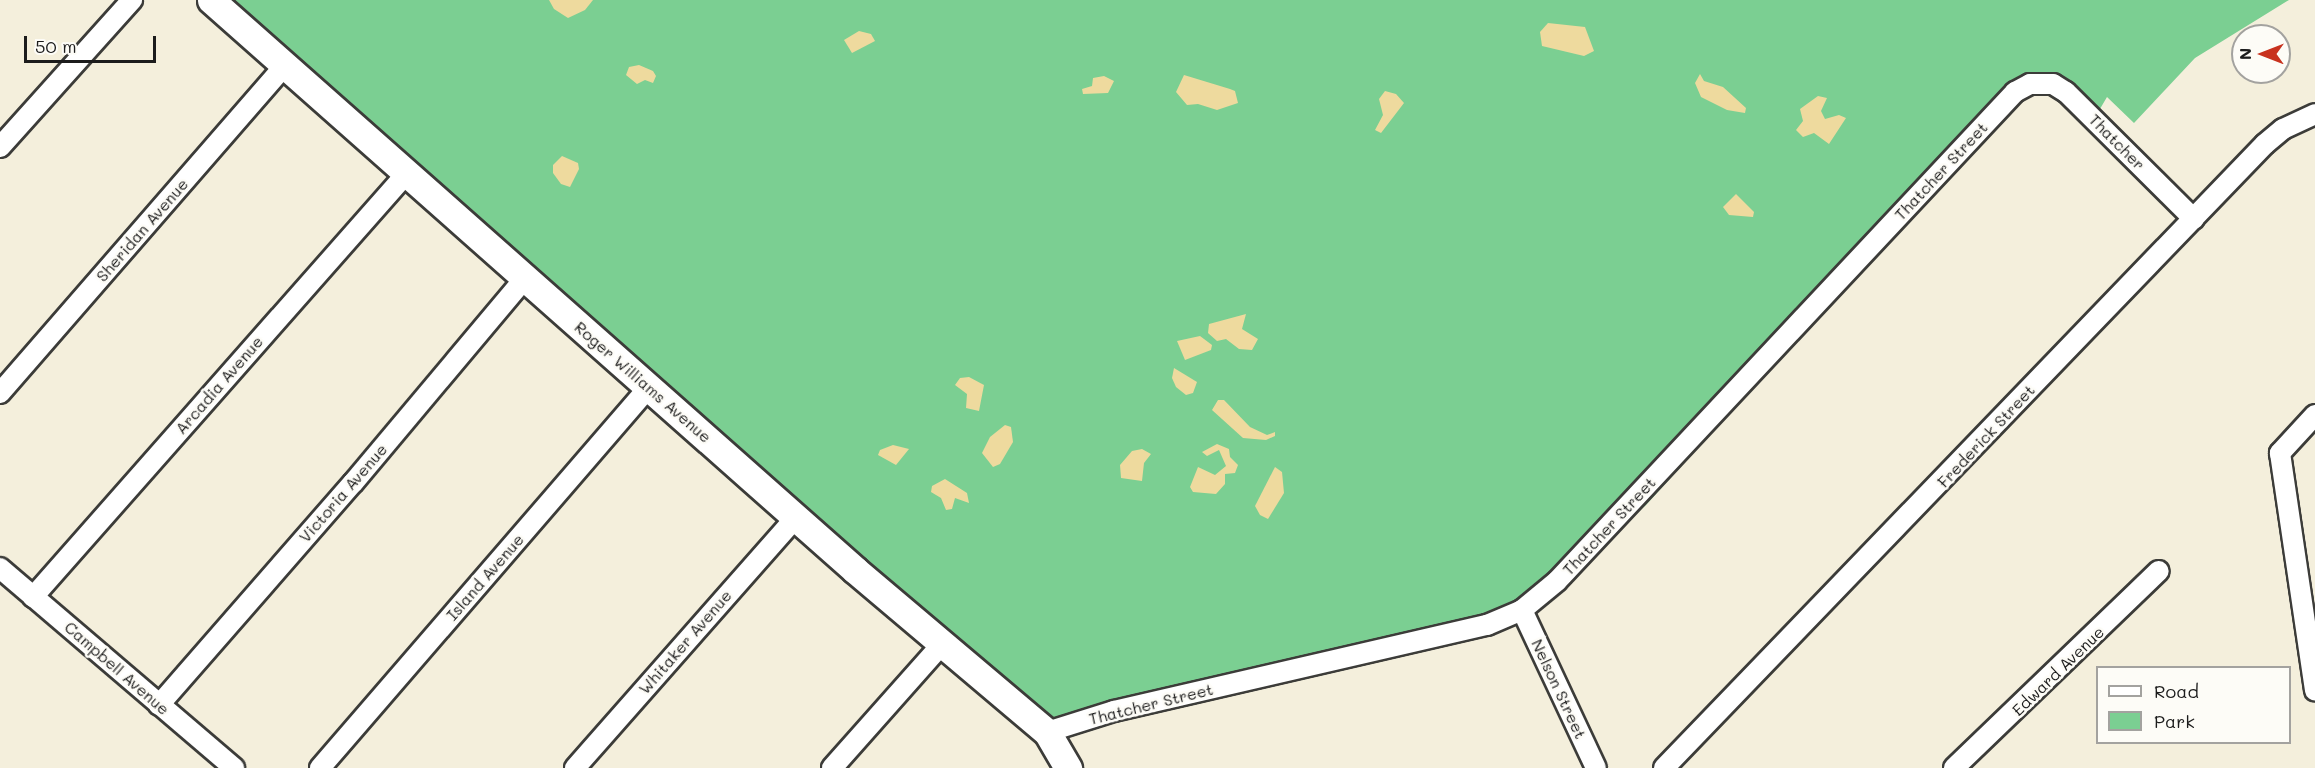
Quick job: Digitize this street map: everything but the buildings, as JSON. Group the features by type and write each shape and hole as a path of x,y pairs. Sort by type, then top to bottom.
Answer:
{"main road":[{"name":"Roger Williams Avenue","path":"211,0 524,279 650,386 942,644 1047,732 1068,768"}],"street":[{"path":"0,147 132,0"},
{"name":"Sheridan Avenue","path":"0,393 284,66"},
{"name":"Thatcher","path":"2031,84 2053,84 2066,92 2194,219"},
{"name":"Thatcher Street","path":"1047,732 1114,711 1487,625 1522,610 1557,581 2014,92 2031,84"},
{"name":"Frederick Street","path":"1664,768 2265,144 2283,129 2315,114"},
{"name":"Arcadia Avenue","path":"33,597 406,174"},
{"name":"Victoria Avenue","path":"159,705 353,483 524,279"},
{"name":"Island Avenue","path":"320,768 650,386"},
{"path":"2315,415 2280,453 2315,690"},
{"name":"Whitaker Avenue","path":"575,768 796,517"},
{"name":"Campbell Avenue","path":"0,568 234,768"},
{"name":"Edward Avenue","path":"1954,768 2159,571"},
{"name":"Nelson Street","path":"1522,610 1596,768"},
{"path":"832,768 942,644"}],"green space":[{"path":"225,0 2289,0 2250,24 2231,24 2231,36 2195,58 2134,123 2107,97 2097,114 2062,84 2017,97 1646,505 1529,613 1054,732"}],"sand":[{"path":"549,0 593,0 585,10 568,18 554,9"},
{"path":"1548,23 1585,27 1594,51 1584,56 1542,46 1540,32"},
{"path":"859,31 871,34 875,41 852,53 844,40"},
{"path":"639,65 653,71 656,76 653,83 645,80 637,84 626,75 629,67"},
{"path":"1700,74 1704,81 1723,87 1746,108 1745,113 1727,110 1701,97 1695,83"},
{"path":"1184,75 1235,91 1238,103 1217,110 1198,104 1187,105 1176,92"},
{"path":"1104,76 1114,81 1108,93 1083,94 1082,89 1092,86 1093,78"},
{"path":"1385,91 1396,94 1404,103 1381,133 1375,130 1383,115 1379,99"},
{"path":"1818,96 1827,98 1821,111 1825,119 1839,115 1846,118 1829,144 1814,133 1803,137 1796,130 1803,121 1800,109"},
{"path":"562,156 578,163 579,169 570,187 561,184 553,173 553,165"},
{"path":"1736,194 1754,212 1753,217 1729,215 1723,207"},
{"path":"1246,314 1242,329 1258,339 1252,350 1239,349 1226,339 1217,341 1208,333 1209,324"},
{"path":"1200,336 1212,345 1211,350 1185,360 1177,341"},
{"path":"1174,368 1197,382 1193,393 1186,395 1176,387 1172,378"},
{"path":"969,377 984,385 979,411 966,408 967,394 955,385 960,378"},
{"path":"1218,400 1224,400 1250,427 1267,435 1275,432 1275,436 1266,440 1243,438 1212,410"},
{"path":"1005,425 1011,427 1013,442 1000,464 993,467 982,453 990,437"},
{"path":"1217,444 1229,449 1230,457 1238,465 1235,473 1225,474 1225,484 1216,494 1193,492 1190,487 1198,467 1215,475 1226,466 1219,450 1207,456 1202,452"},
{"path":"893,445 909,449 896,465 878,455 880,450"},
{"path":"1142,449 1151,454 1144,463 1142,481 1121,478 1120,465 1132,451"},
{"path":"1275,467 1282,472 1284,493 1268,519 1260,515 1255,506"},
{"path":"945,479 967,493 969,503 955,498 952,509 946,510 941,498 931,492 932,486"}]}
